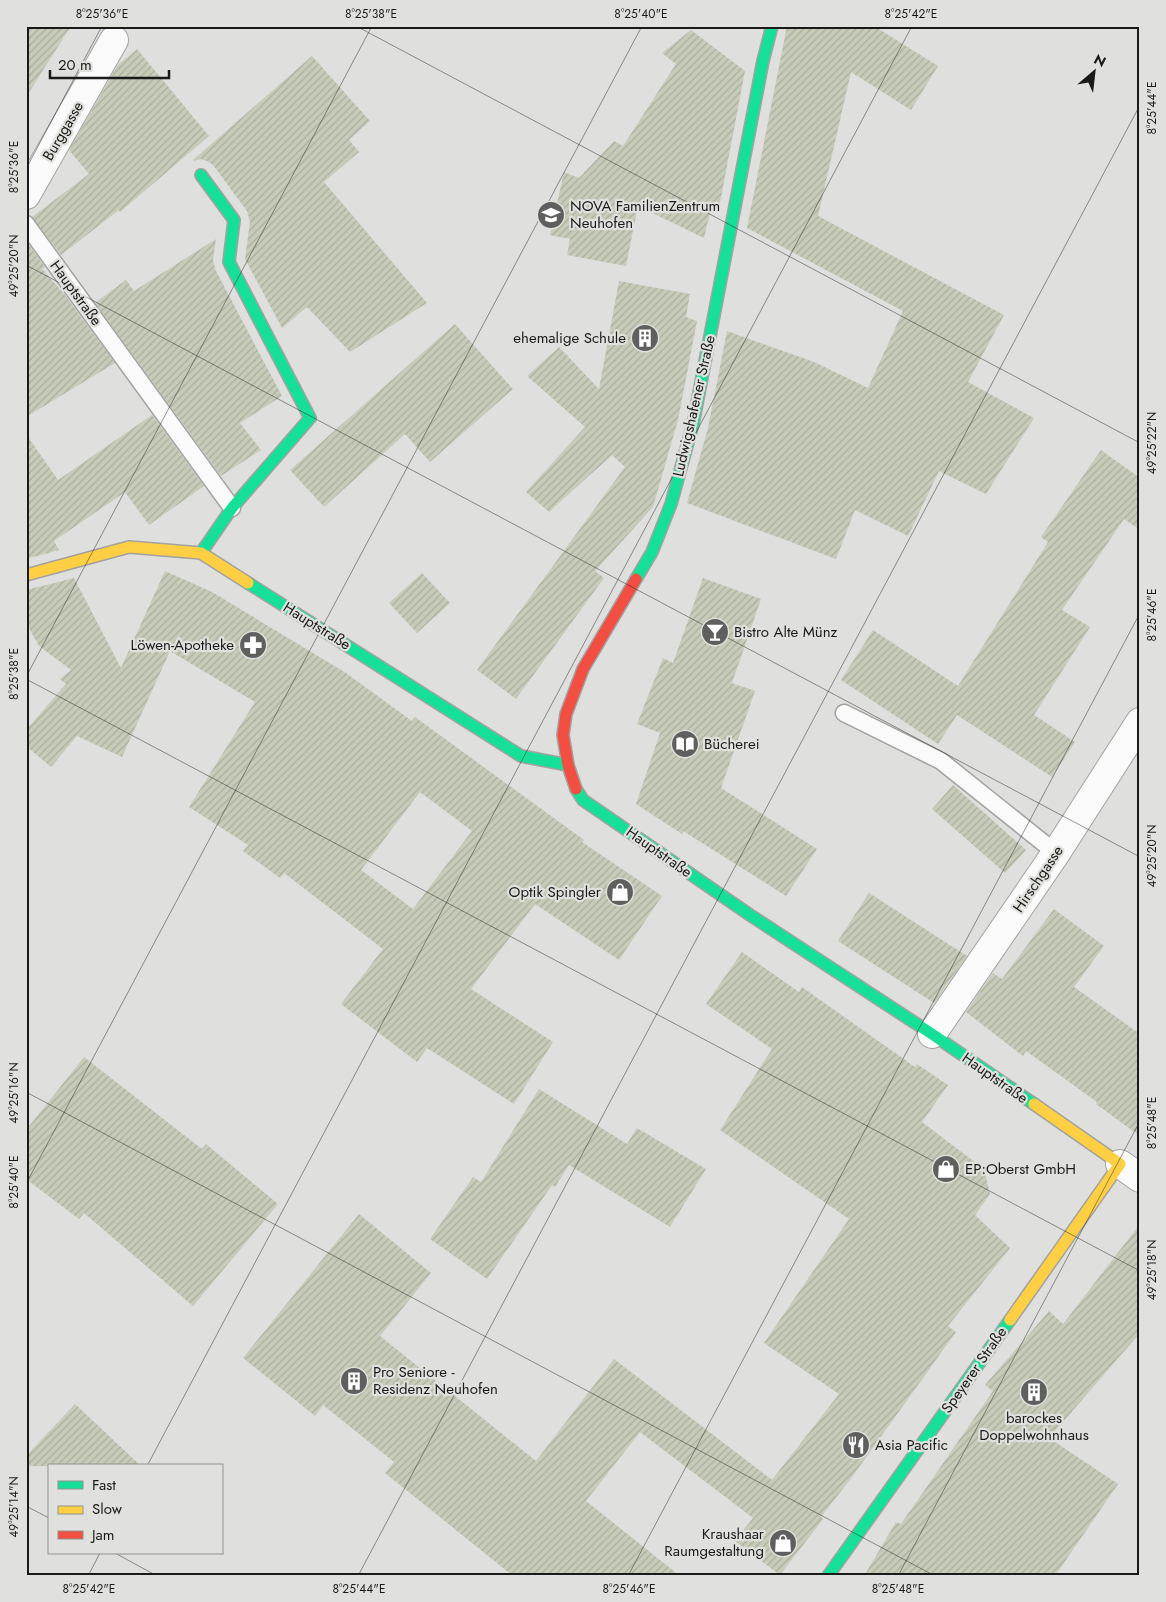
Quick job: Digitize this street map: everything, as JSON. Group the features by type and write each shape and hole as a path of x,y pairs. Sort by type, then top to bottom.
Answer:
{"main road":[{"name":"Ludwigshafener Straße","path":"568,765 563,735 566,714 583,669 652,552 671,504 681,469 693,424 772,26"},
{"path":"200,175 234,220 229,262 310,418 232,508 201,553"},
{"name":"Hauptstraße","path":"26,575 128,547 201,553 521,756 568,765 574,786 583,800 750,915 932,1034 1130,1171"},
{"name":"Speyerer Straße","path":"828,1576 1130,1171"}],"street":[{"name":"Burggasse","path":"26,195 114,40"},
{"name":"Hirschgasse","path":"932,1034 1056,853 1140,722"}],"lane":[{"name":"Hauptstraße","path":"26,224 232,508"},
{"path":"844,713 941,761 1056,853"}],"building":[{"path":"26,26 71,26 26,97"},
{"path":"787,26 874,26 938,66 911,110 851,72 818,216 1004,315 968,382 1034,418 986,494 939,471 908,536 855,510 836,559 687,503 708,428 727,331 814,362 868,388 903,311 747,228"},
{"path":"691,30 745,71 718,213 711,209 704,238 638,206 626,266 567,255 570,239 550,235 564,172 579,178 614,141 623,146 676,64 662,53"},
{"path":"137,49 209,136 120,212 119,210 61,255 32,217 89,174 69,150 118,65"},
{"path":"312,56 370,121 349,140 359,152 324,182 427,303 350,352 307,307 282,328 245,259 250,222 247,211 213,165 200,159 193,160"},
{"path":"216,239 213,260 215,269 282,396 240,423 261,450 221,476 95,303 126,280 134,291"},
{"path":"26,241 45,267 42,269 65,295 115,363 26,417"},
{"path":"619,281 690,294 686,317 697,321 678,420 653,507 595,571 604,578 516,699 477,670 625,467 612,455 549,512 526,492 585,427 527,376 559,347 599,389"},
{"path":"455,324 513,389 430,462 405,434 324,507 290,470"},
{"path":"152,415 204,486 149,525 125,492 54,541 59,550 26,559 26,434 58,480"},
{"path":"1101,450 1140,478 1140,530 1124,519 1062,610 1090,627 1034,715 1075,742 1052,777 957,715 938,744 841,680 873,630 958,686 1048,542 1041,537"},
{"path":"165,571 212,592 346,673 412,721 415,717 584,840 582,842 662,896 619,960 535,904 471,989 553,1042 514,1104 427,1048 417,1062 341,1004 383,949 284,873 280,878 243,851 248,845 189,807 255,702 170,651 122,757 77,736 51,767 26,746 26,730 66,684 60,679 71,670 39,646 26,623 26,590 74,578 121,668","holes":["420,792 472,831 413,909 361,870"]},
{"path":"422,573 450,603 417,633 389,603"},
{"path":"703,578 761,599 732,683 755,691 721,788 817,849 786,896 683,831 682,834 636,804 660,733 637,724 663,658 673,663"},
{"path":"953,785 1026,850 1005,873 932,809"},
{"path":"869,893 967,956 934,1003 838,941"},
{"path":"1054,909 1104,946 1074,987 1140,1034 1140,1136 1096,1104 1097,1102 1026,1051 1023,1056 966,1012 993,973 1002,979"},
{"path":"742,952 799,992 802,987 915,1067 917,1064 948,1085 922,1122 984,1169 990,1194 975,1215 1010,1248 948,1326 956,1332 821,1517 823,1519 780,1575 735,1541 753,1518 640,1432 586,1501 680,1576 513,1576 385,1473 394,1462 323,1405 315,1416 243,1358 359,1214 431,1273 380,1336 536,1461 614,1359 772,1480 839,1394 764,1343 849,1219 720,1130 772,1049 706,1004"},
{"path":"84,1057 202,1149 206,1144 278,1204 193,1306 84,1213 79,1219 26,1179 26,1130"},
{"path":"539,1089 627,1144 637,1128 706,1169 670,1227 569,1165 555,1187 552,1185 487,1279 430,1239 473,1177 481,1182"},
{"path":"1140,1224 1140,1333 1049,1438 1118,1484 1055,1576 864,1576 896,1522 901,1524 993,1391 985,1385 1049,1311 1063,1324"},
{"path":"75,1404 139,1464 48,1464 48,1466 26,1466 26,1456"}],"traffic: fast":[{"path":"636,579 652,552 671,504 693,424 763,61 772,26"},
{"path":"201,175 234,220 229,262 310,418 232,508 201,553"},
{"path":"248,583 521,756 568,765"},
{"path":"576,789 583,800 750,915 932,1034 1034,1104"},
{"path":"828,1576 1010,1320"}],"traffic: slow":[{"path":"26,575 129,547 201,553 248,583"},
{"path":"1010,1320 1120,1164 1034,1104"}],"traffic: jam":[{"path":"576,789 568,765 563,735 566,714 583,669 636,579"}],"place":[{"name":"NOVA FamilienZentrum Neuhofen","path":"551,215"},
{"name":"ehemalige Schule","path":"645,338"},
{"name":"Bistro Alte Münz","path":"715,632"},
{"name":"Löwen-Apotheke","path":"253,645"},
{"name":"Bücherei","path":"685,744"},
{"name":"Optik Spingler","path":"620,892"},
{"name":"EP:Oberst GmbH","path":"946,1169"},
{"name":"Pro Seniore - Residenz Neuhofen","path":"354,1381"},
{"name":"barockes Doppelwohnhaus","path":"1034,1392"},
{"name":"Asia Pacific","path":"856,1445"},
{"name":"Kraushaar Raumgestaltung","path":"783,1543"}]}
